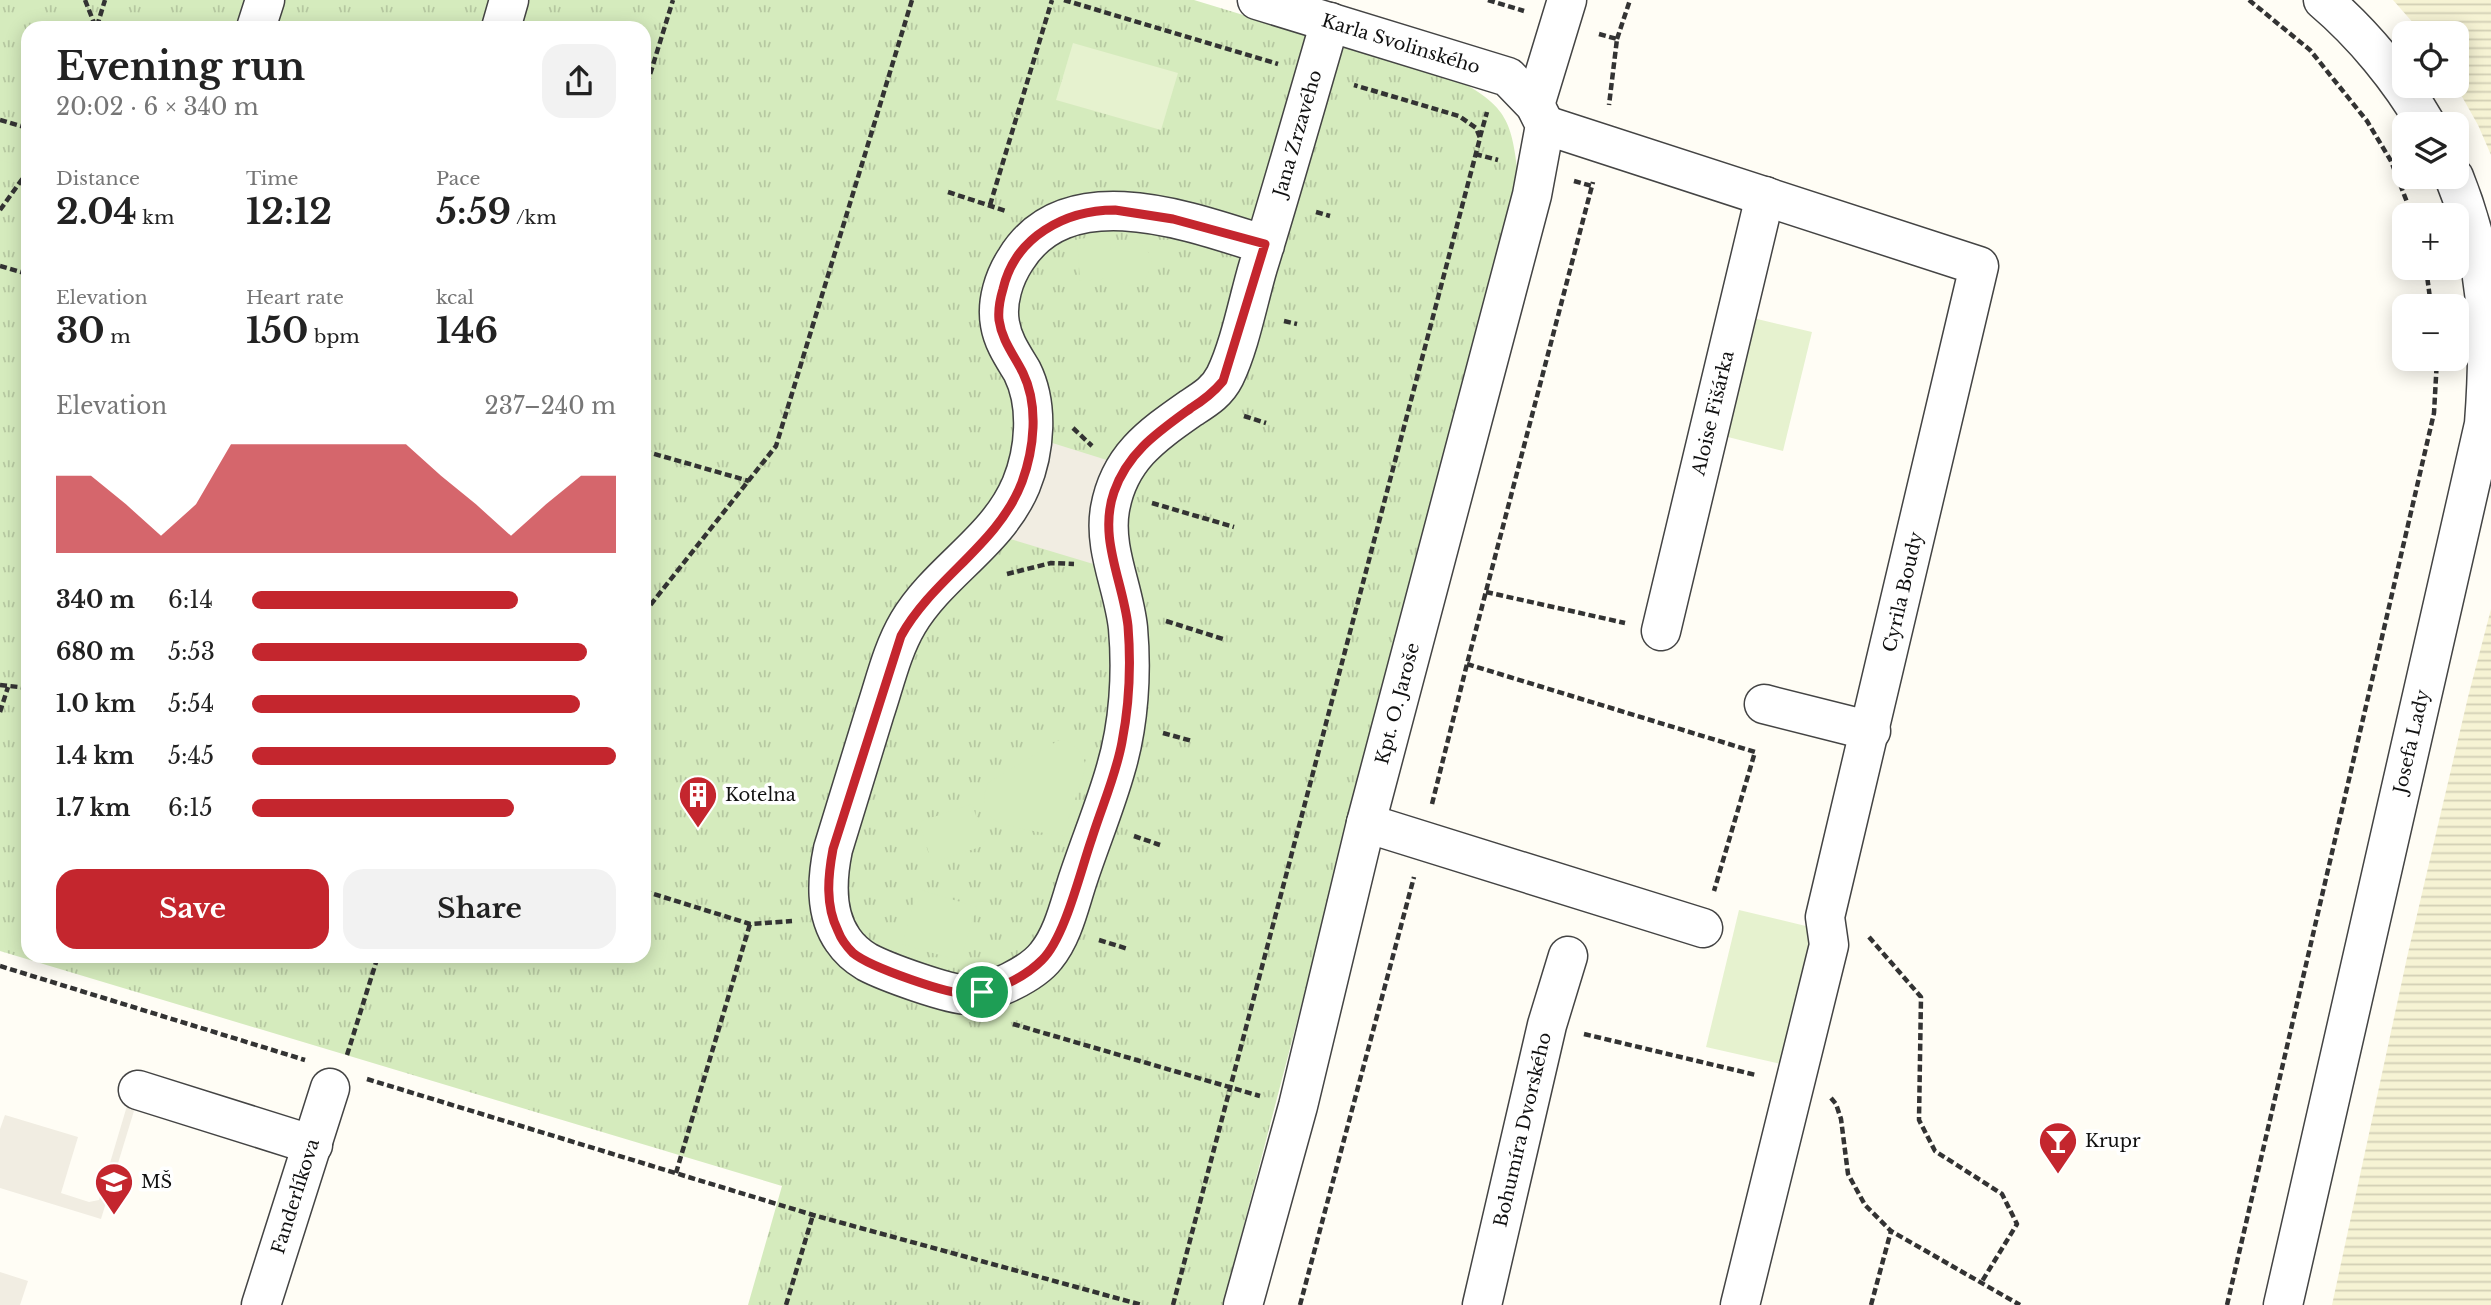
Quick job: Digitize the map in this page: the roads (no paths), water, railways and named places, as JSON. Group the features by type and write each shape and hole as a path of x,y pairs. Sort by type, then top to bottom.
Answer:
{"street":[{"path":"258,21 265,0"},
{"path":"503,21 509,0"},
{"name":"Karla Svolinského","path":"1257,0 1508,77 1540,115"},
{"path":"2323,0 2354,30 2392,74 2418,112"},
{"name":"Kpt. O. Jaroše","path":"1243,1305 1298,1106 1366,823 1532,195 1540,115 1564,11"},
{"name":"Jana Zrzavého","path":"1265,244 1173,219 1115,210 1083,213 1050,226 1018,254 1005,280 999,315 1002,334 1023,374 1032,405 1032,437 1022,482 1004,517 928,597 901,636 833,849 828,887 834,919 843,940 853,952 868,962 957,993 982,992 1018,978 1034,967 1045,957 1061,929 1116,769 1123,741 1129,647 1125,608 1109,542 1108,527 1114,492 1124,469 1146,441 1208,398 1223,381 1265,244 1330,22"},
{"path":"1540,115 1604,144 1765,196"},
{"name":"Josefa Lady","path":"2283,1305 2484,424 2490,345 2486,292 2477,242 2458,189"},
{"name":"Cyrila Boudy","path":"1741,1305 1829,945 1829,906 1979,266 1765,196"},
{"name":"Aloise Fišárka","path":"1661,632 1765,196"},
{"path":"1764,704 1871,731"},
{"path":"1366,823 1703,928"},
{"name":"Bohumíra Dvorského","path":"1482,1305 1547,1025 1568,956"},
{"name":"Fanderlíkova","path":"261,1305 336,1079"},
{"path":"138,1090 313,1145"}],"place":[{"name":"Kotelna","path":"698,829"},
{"name":"Krupr","path":"2058,1175"},
{"name":"MŠ","path":"114,1216"}]}
